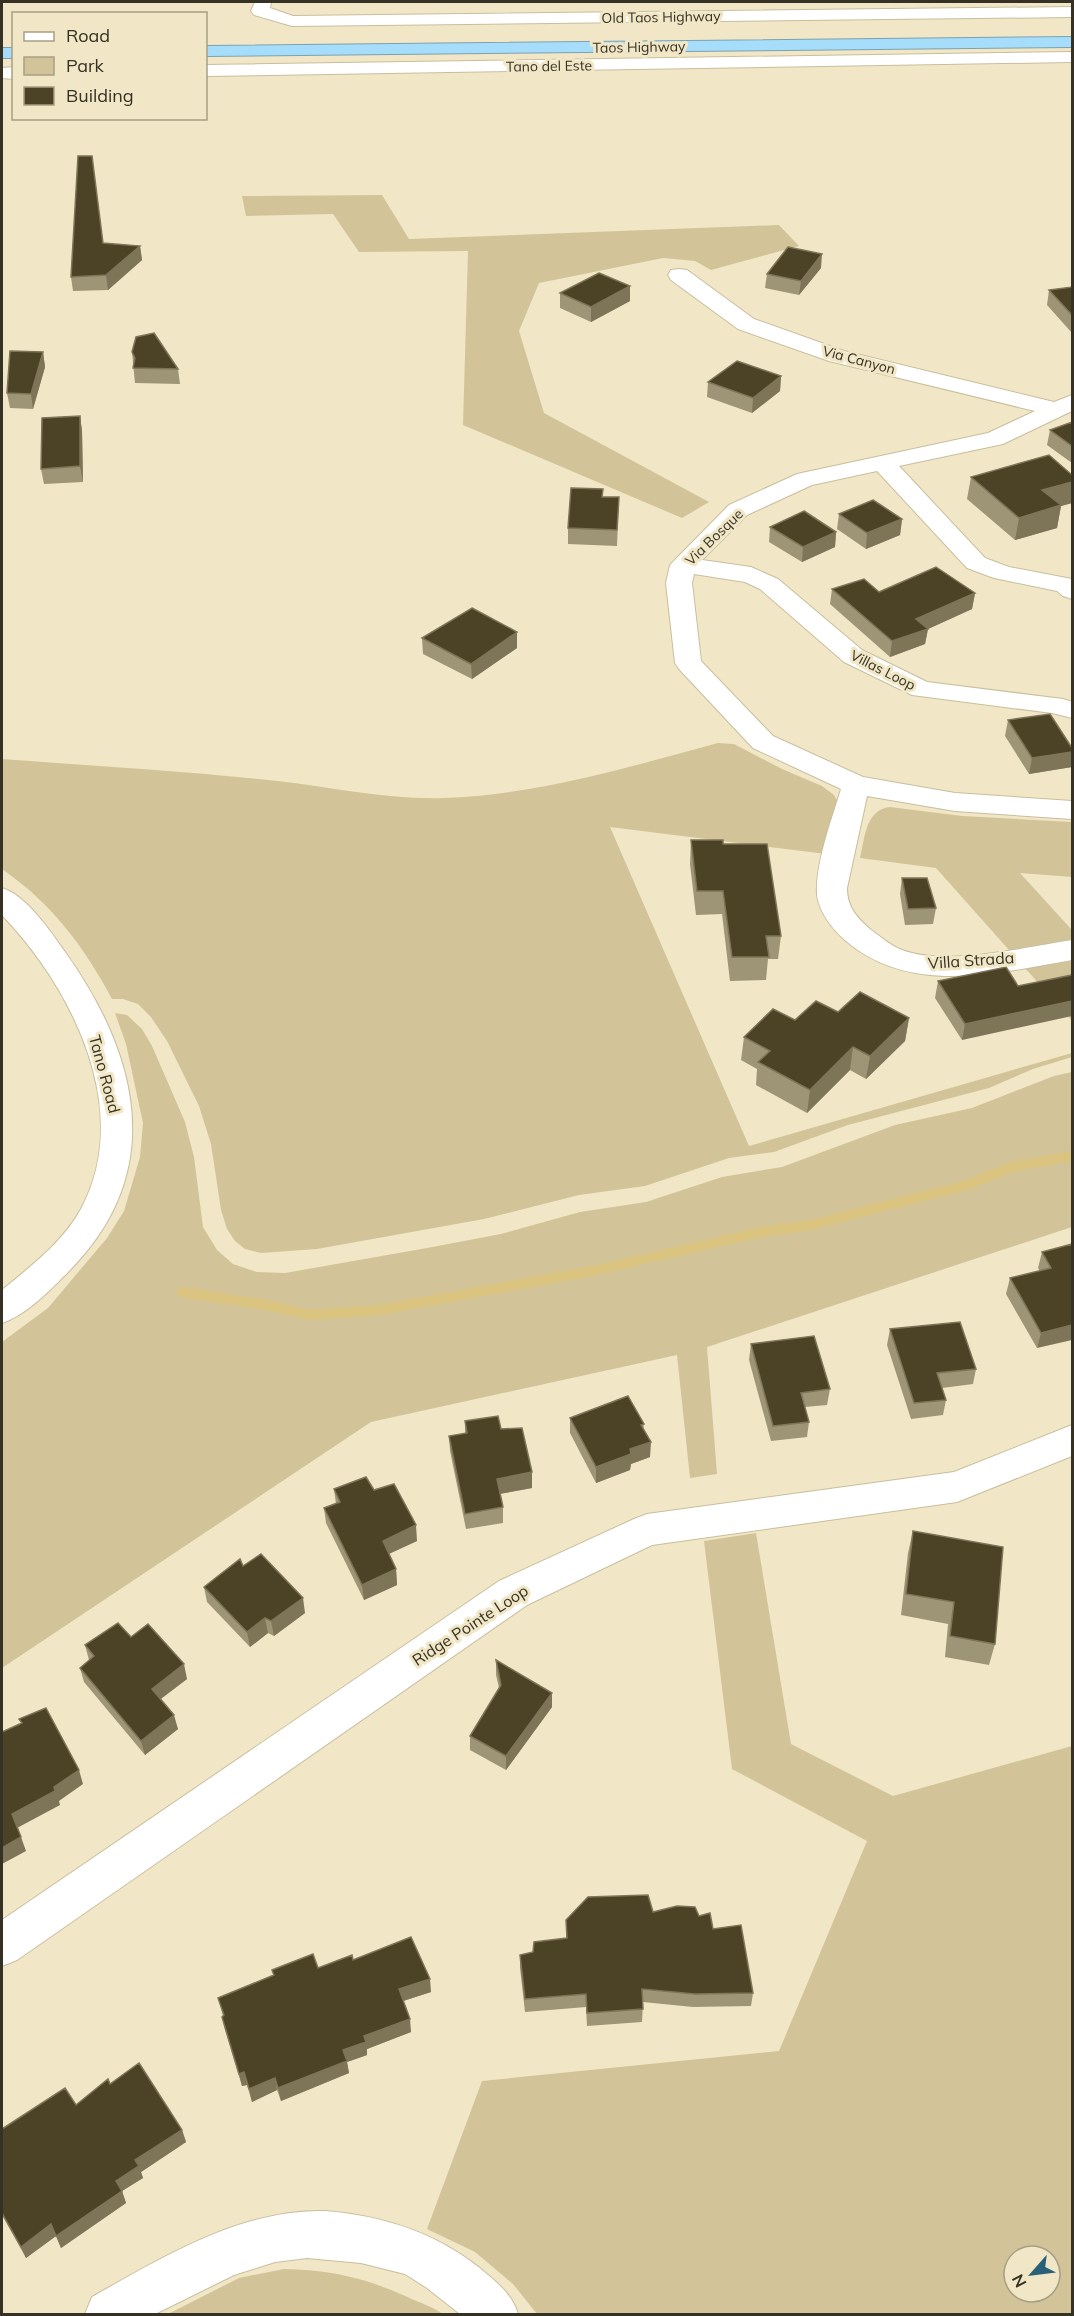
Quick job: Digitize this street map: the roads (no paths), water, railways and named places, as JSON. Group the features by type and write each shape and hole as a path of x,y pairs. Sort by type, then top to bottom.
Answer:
{"highway":[{"name":"Taos Highway","path":"207,36 1072,28"},
{"name":"Taos Highway","path":"207,51 1072,42"}],"street":[{"name":"Old Taos Highway","path":"263,2 260,11 292,21 1072,12"},
{"name":"Tano del Este","path":"207,71 1072,57"},
{"name":"Via Canyon","path":"679,275 746,324 827,352 1064,405"},
{"name":"Via Bosque","path":"1064,405 995,439 805,479 738,510 683,565 679,583 688,663 763,742 855,786 955,802 1072,810"},
{"path":"884,464 976,563 1003,573 1065,585 1072,591"},
{"name":"Villas Loop","path":"683,565 751,575 769,584 853,656 921,689 1053,705 1072,710"},
{"name":"Villa Strada","path":"855,786 833,881 832,896 839,914 849,927 871,946 895,958 920,963 951,965 1072,950"},
{"name":"Tano Road","path":"2,898 39,938 86,1010 106,1068 117,1124 116,1150 110,1179 97,1209 80,1237 30,1287 2,1309"},
{"name":"Ridge Pointe Loop","path":"2,1945 513,1593 647,1530 957,1487 1072,1440"},
{"path":"109,2314 156,2287 234,2252 276,2238 321,2235 368,2241 411,2252 445,2272 494,2314"}],"waterway":[{"path":"182,1292 266,1305 310,1315 380,1310 592,1271 761,1232 811,1225 967,1185 1012,1167 1072,1156"}]}
